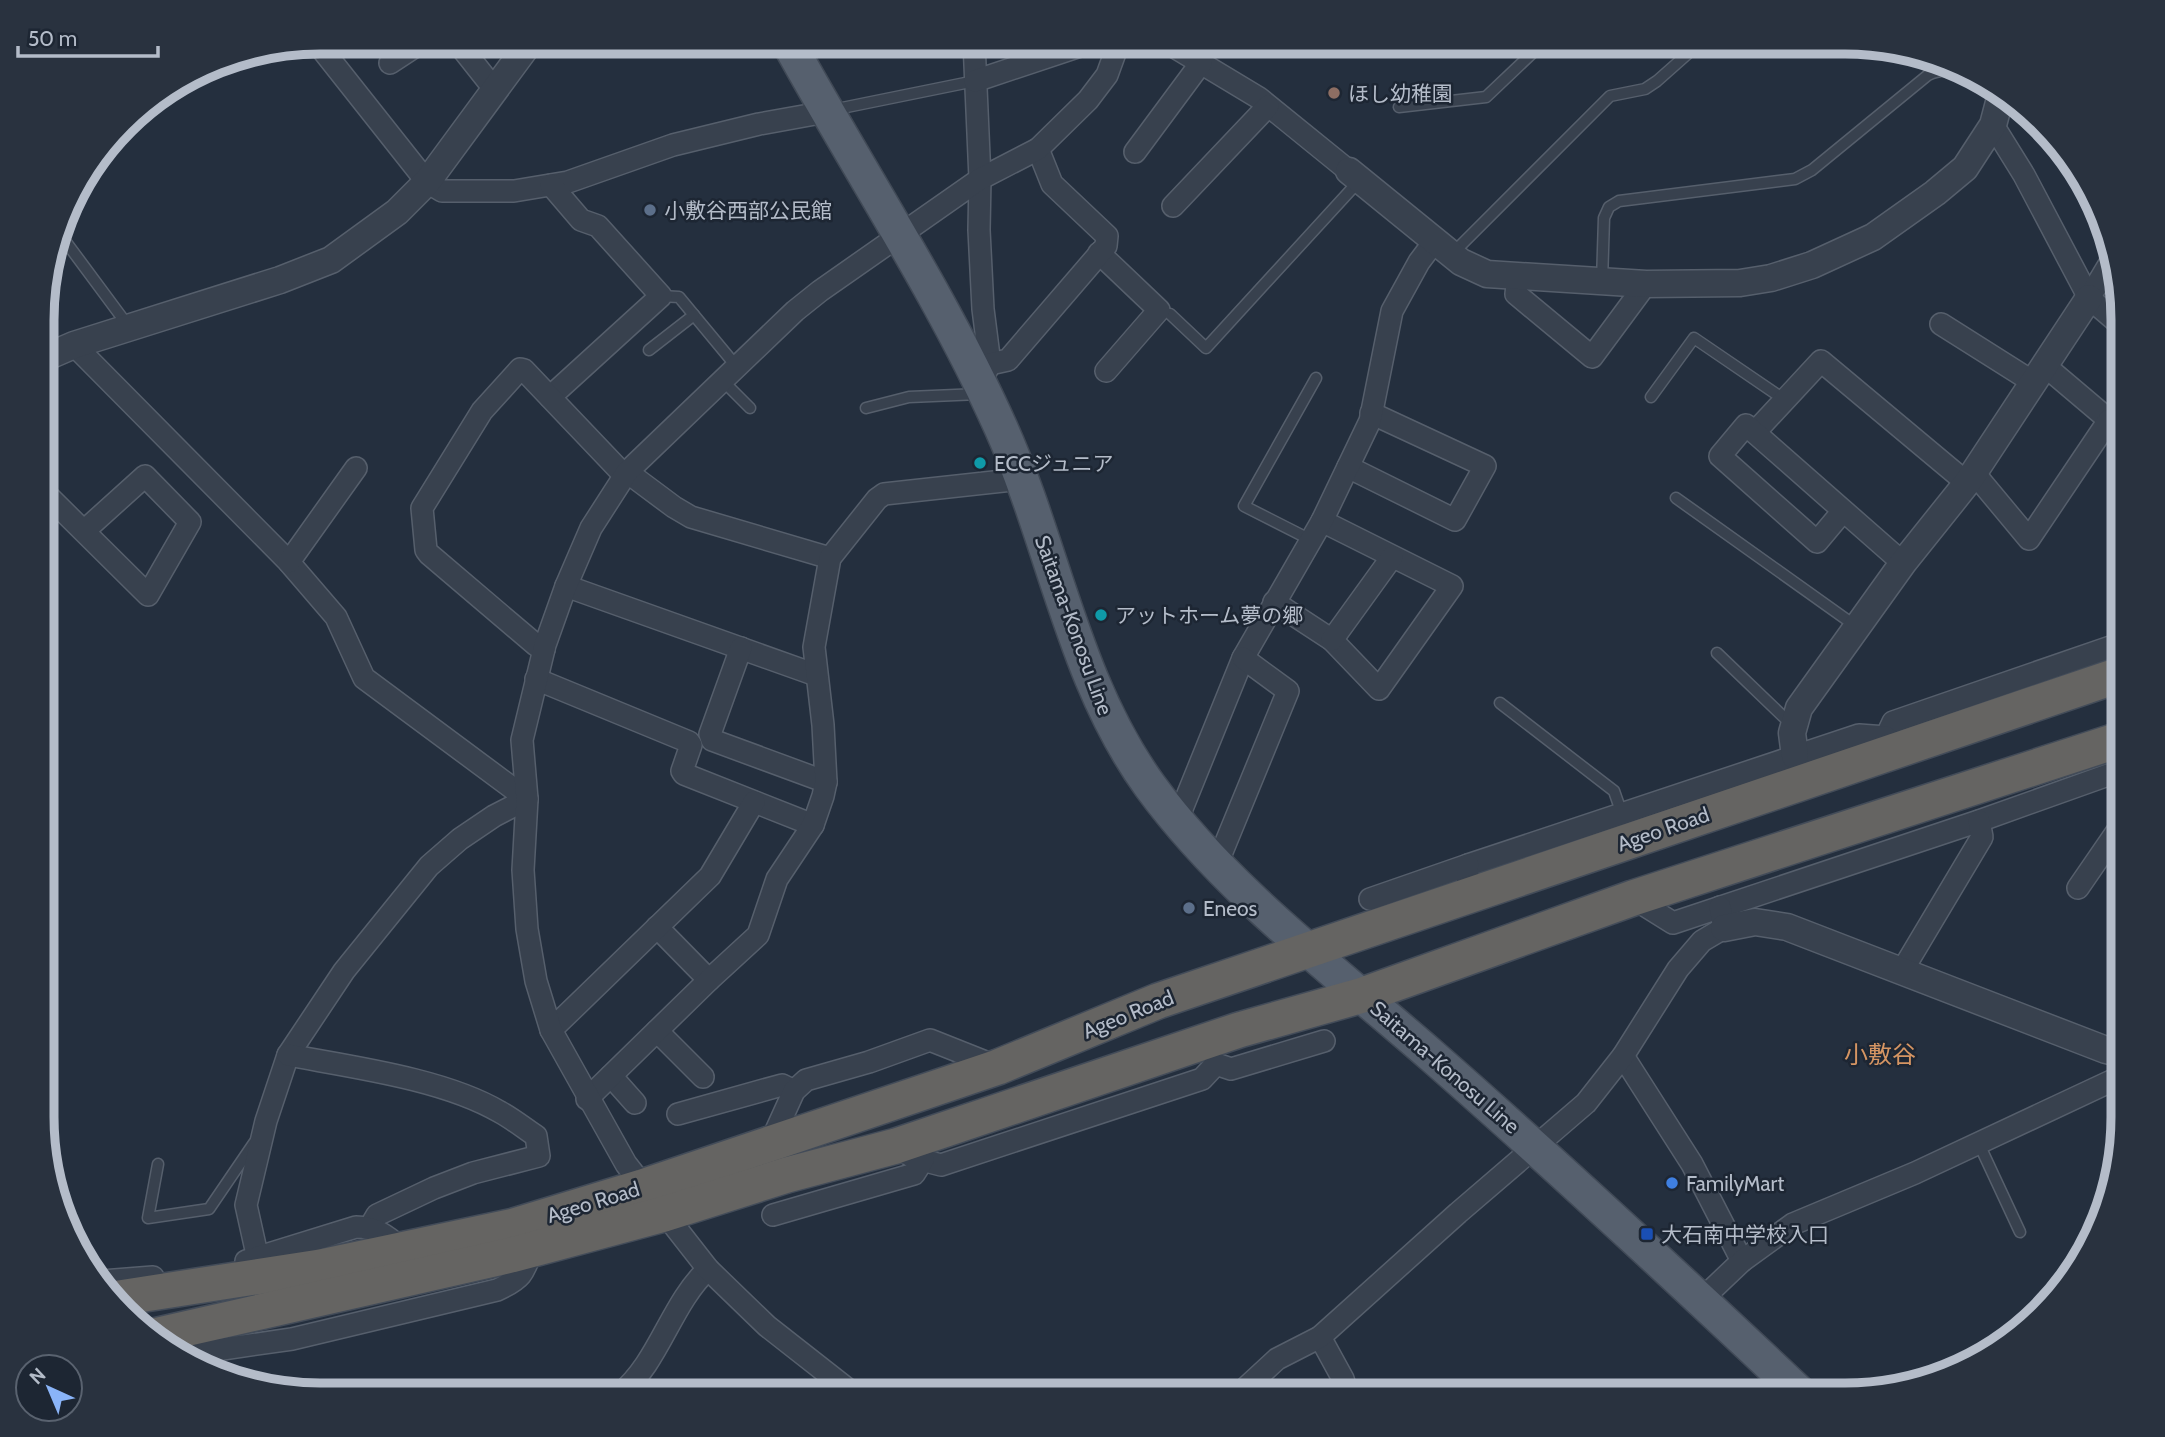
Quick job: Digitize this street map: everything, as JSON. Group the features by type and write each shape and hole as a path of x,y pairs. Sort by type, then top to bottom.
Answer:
{"highway":[{"name":"Ageo Road","path":"125,1297 320,1267 514,1226 642,1187 998,1067 1158,1001 1308,950 1467,881 1893,743 2111,677"},
{"name":"Ageo Road","path":"166,1334 533,1249 664,1214 787,1175 909,1153 1239,1030 1363,995 1633,898 2111,743"}],"main road":[{"name":"Saitama-Konosu Line","path":"795,54 985,380 1022,479 1084,662 1110,723 1147,783 1177,821 1217,864 1308,950 1535,1146 1702,1300 1785,1383"}],"street":[{"path":"326,54 427,182 442,191 514,191 568,182 673,145 760,124 826,112"},
{"path":"390,63 404,54"},
{"path":"466,54 495,90"},
{"path":"54,350 280,280 331,260 397,212 427,182 521,54"},
{"path":"974,54 985,380"},
{"path":"975,81 1056,54"},
{"path":"840,1383 767,1326 708,1269 625,1164 551,1030 536,981 527,929 523,870 527,799 522,740 544,649 566,586 591,528 625,473 729,373 820,291 980,179 1038,149 1088,100 1107,75 1115,54"},
{"path":"1185,54 1259,98 1461,262 1487,274 1602,282 1740,283 1771,278 1812,265 1873,237 1935,193 1965,167 1993,125 1999,103"},
{"path":"1135,152 1200,63"},
{"path":"1173,206 1268,106"},
{"path":"1993,125 2024,175 2089,298 2111,316"},
{"path":"985,380 1008,360 1106,246 1107,236 1052,184 1038,149"},
{"path":"550,397 661,296 598,226 581,220 551,185"},
{"path":"1177,821 1243,658 1322,522 1371,413 1392,311 1419,262 1442,248"},
{"path":"1099,253 1159,310 1106,371"},
{"path":"1795,756 1792,733 1799,708 1903,563 1970,478 2106,269"},
{"path":"1518,276 1516,294 1592,358 1646,284"},
{"path":"1941,324 2038,374 2111,422"},
{"path":"54,350 289,562 336,617 364,678 527,799"},
{"path":"1755,432 1821,361 1970,478 2029,539 2111,432"},
{"path":"544,649 429,554 426,550 421,512 464,436 482,411 520,369 524,370 625,473 674,507 691,517 830,558"},
{"path":"1348,467 1455,520 1485,466 1371,413"},
{"path":"1843,511 1817,542 1720,456 1746,425 1903,563"},
{"path":"289,562 356,468"},
{"path":"54,502 148,595 190,522 145,476 84,531"},
{"path":"587,1099 758,935 777,879 813,825 825,782 815,637 830,558 877,499 884,494 1022,479"},
{"path":"1274,602 1332,640 1378,690 1452,586 1322,522"},
{"path":"1332,640 1392,557"},
{"path":"566,586 816,676"},
{"path":"1370,899 1467,881 1622,814 1859,735 1893,743 1893,722 2111,647"},
{"path":"741,649 710,734 712,740 825,782"},
{"path":"1217,864 1288,691 1243,658"},
{"path":"536,679 689,742 691,745 682,771 684,774 813,825"},
{"path":"1251,1383 1277,1359 1320,1337 1586,1104 1623,1056 1678,969 1722,918 2111,774"},
{"path":"258,1259 246,1205 264,1129 288,1055 344,971 429,866 460,839 494,816 527,799"},
{"path":"551,1030 710,876 754,802"},
{"path":"1902,971 1982,837 1979,821"},
{"path":"2078,888 2111,840"},
{"path":"1633,898 1673,923 1722,918 1787,927 2111,1051"},
{"path":"657,927 709,980"},
{"path":"909,1153 941,1165 1202,1079 1216,1064 1239,1030"},
{"path":"657,1031 703,1077"},
{"path":"770,1144 794,1091 806,1080 869,1062 930,1040 998,1067"},
{"path":"1216,1064 1231,1069 1324,1041"},
{"path":"288,1055 364,1069 454,1091 500,1111 536,1136 539,1156 473,1173 434,1188 377,1215 370,1227"},
{"path":"1623,1056 1692,1164 1742,1261"},
{"path":"611,1076 635,1103"},
{"path":"1702,1300 1742,1261 1793,1224 1979,1144 2111,1081"},
{"path":"678,1114 782,1085 794,1091"},
{"path":"773,1215 914,1174 909,1153"},
{"path":"110,1280 148,1278 258,1259 356,1227 370,1227 385,1234 401,1248"},
{"path":"211,1359 497,1290 516,1281 524,1271 533,1249"},
{"path":"633,1383 656,1349 692,1283 708,1269"},
{"path":"1320,1337 1344,1383"}],"lane":[{"path":"1399,107 1486,97 1531,54"},
{"path":"1442,248 1610,96 1645,89 1670,71 1685,54"},
{"path":"1602,282 1604,218 1609,207 1619,201 1795,179 1812,170 1937,70"},
{"path":"826,112 975,81"},
{"path":"1170,314 1206,348 1354,176"},
{"path":"66,242 129,328"},
{"path":"661,296 679,297 694,315 750,408"},
{"path":"649,350 694,315"},
{"path":"1651,397 1694,338 1785,400"},
{"path":"1311,540 1244,506 1315,378"},
{"path":"866,408 985,380"},
{"path":"1676,498 1857,627"},
{"path":"1717,653 1794,727"},
{"path":"1500,703 1614,791 1622,814"},
{"path":"158,1164 148,1218 209,1209 264,1129"},
{"path":"1979,1144 2020,1232"}],"place":[{"name":"ほし幼稚園","path":"1334,93"},
{"name":"小敷谷西部公民館","path":"650,210"},
{"name":"ECCジュニア","path":"980,463"},
{"name":"アットホーム夢の郷","path":"1101,615"},
{"name":"Eneos","path":"1189,908"},
{"name":"FamilyMart","path":"1672,1183"},
{"name":"大石南中学校入口","path":"1647,1234"}],"district":[{"name":"小敷谷","path":"1880,1054"}]}
